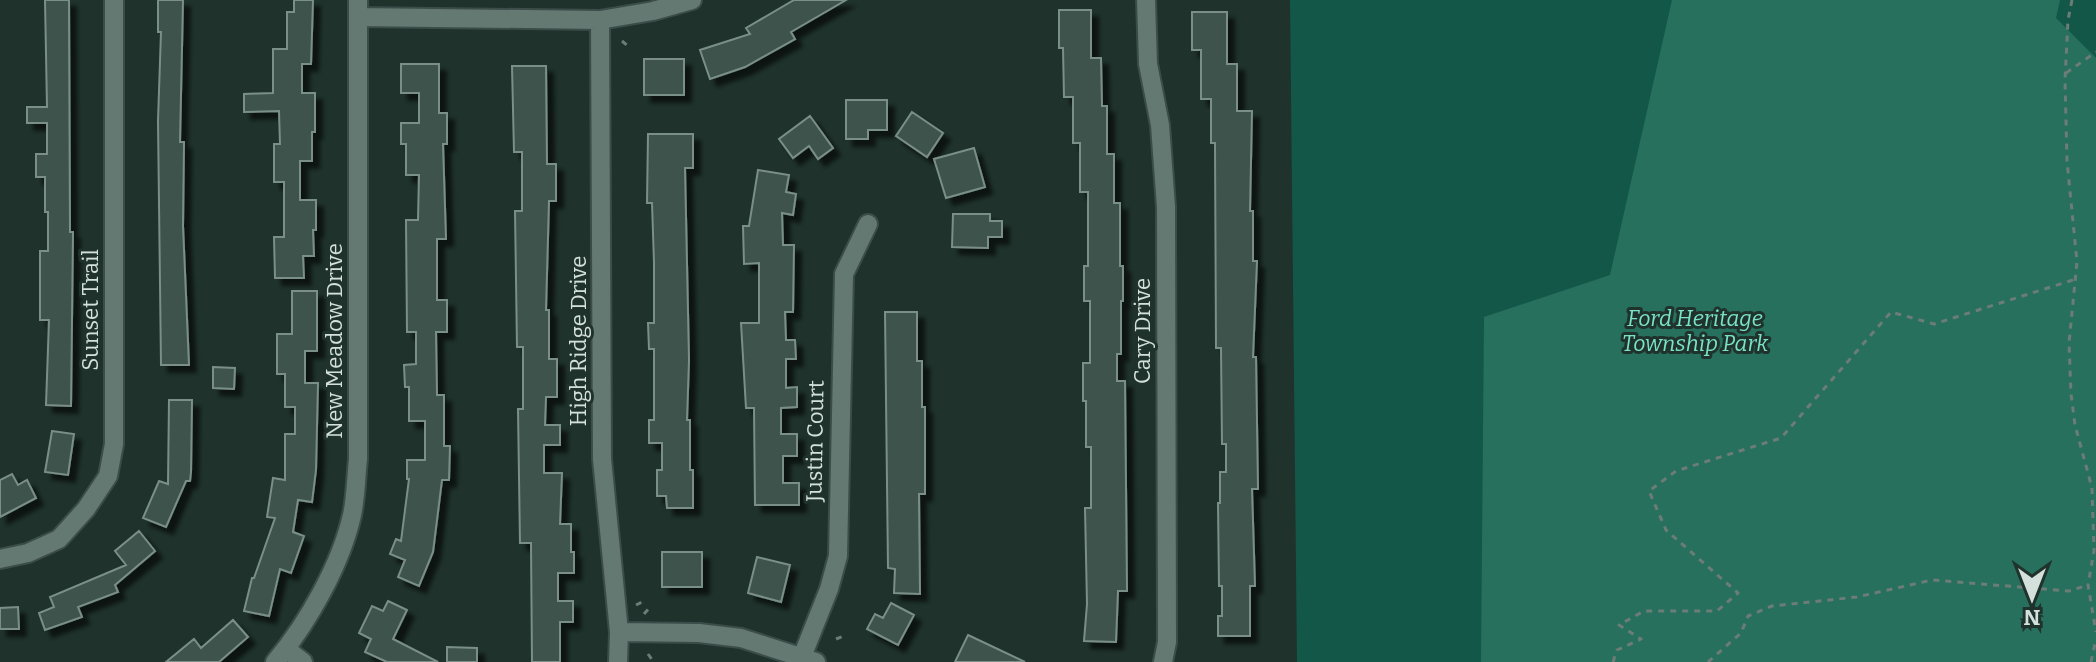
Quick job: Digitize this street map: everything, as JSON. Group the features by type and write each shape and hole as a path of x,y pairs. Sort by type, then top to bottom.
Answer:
{"street":[{"name":"Sunset Trail","path":"0,559 28,553 59,539 86,509 108,476 114,444 114,0"},
{"path":"358,8 600,20 653,11 692,0"},
{"name":"Cary Drive","path":"1146,0 1148,64 1160,125 1166,207 1167,642 1163,662"},
{"name":"New Meadow Drive","path":"281,655 333,571 352,515 358,459 358,8"},
{"name":"High Ridge Drive","path":"600,20 602,459 619,632 618,662"},
{"name":"Justin Court","path":"809,660 838,556 844,274 868,224"},
{"path":"619,632 699,633 741,638 809,660"},
{"path":"281,655 303,662"}],"path":[{"path":"2072,0 2066,74 2067,161 2077,262 2069,343 2071,394 2093,502 2094,551 2088,585 2096,632"},
{"path":"622,41 630,48"},
{"path":"2066,74 2096,52"},
{"path":"1613,662 1617,650 1641,639 1619,625 1644,611 1717,611 1738,593 1666,530 1649,491 1676,471 1781,438 1891,312 1934,324 2076,279"},
{"path":"1708,662 1741,633 1748,616 1772,606 1857,597 1932,580 2069,591 2088,585"},
{"path":"636,605 646,600"},
{"path":"644,614 651,606"},
{"path":"836,639 844,636"},
{"path":"2091,662 2096,639"},
{"path":"648,654 653,661"}],"green space":[{"name":"Ford Heritage Township Park","path":"1290,0 2096,0 2096,662 1297,662"},
{"name":"Ford Heritage Township Park","path":"1672,0 2060,0 2056,18 2096,58 2096,662 1481,662 1484,317 1610,275"}],"building":[{"path":"45,0 69,0 70,232 73,232 71,406 46,405 49,320 40,320 40,251 48,251 48,212 45,212 45,177 36,177 36,154 47,154 47,123 27,123 27,107 47,107"},
{"path":"158,0 183,0 180,142 184,142 183,226 189,365 161,365 158,121 161,32 158,32"},
{"path":"294,0 313,0 311,64 302,64 302,93 315,93 315,132 312,132 312,161 300,161 300,200 316,200 316,230 313,230 314,256 303,256 304,278 275,278 274,237 284,237 284,182 274,182 274,144 280,144 279,111 244,112 244,94 273,93 273,49 287,49 287,12 294,12"},
{"path":"794,0 846,0 791,32 795,39 745,67 710,79 700,50 750,34 746,28"},
{"path":"1059,10 1091,10 1091,58 1101,58 1102,106 1107,106 1107,154 1114,154 1114,203 1120,203 1123,301 1117,381 1125,381 1127,591 1118,591 1116,642 1084,641 1087,604 1085,508 1091,508 1091,447 1086,447 1086,401 1083,401 1083,363 1090,363 1090,301 1084,301 1084,266 1088,266 1088,192 1080,192 1080,143 1073,143 1073,97 1064,97"},
{"path":"1192,12 1227,12 1227,64 1237,64 1237,111 1252,111 1250,211 1253,211 1253,261 1257,261 1253,357 1256,357 1258,489 1252,489 1255,586 1250,586 1250,636 1218,636 1222,586 1219,586 1218,503 1220,472 1226,472 1226,444 1222,444 1221,348 1216,348 1215,143 1211,143 1211,99 1201,99 1201,50 1192,50"},
{"path":"644,59 684,59 684,95 644,95"},
{"path":"401,64 439,64 439,113 447,113 447,144 443,144 446,239 437,239 437,300 447,300 447,332 436,332 437,395 444,395 444,446 450,446 449,480 442,480 433,552 419,586 398,577 405,560 390,554 396,539 401,541 409,479 407,460 425,460 425,421 409,421 409,387 405,387 404,365 416,364 416,332 407,332 406,220 418,220 419,175 406,175 406,144 401,144 401,123 419,123 419,93 401,93"},
{"path":"512,66 546,66 547,164 556,164 556,201 549,201 546,310 549,310 549,359 557,359 557,397 546,397 545,425 560,425 560,445 544,445 544,473 562,473 560,524 571,524 571,552 574,552 574,573 558,573 558,601 573,601 573,622 560,622 560,662 532,662 531,543 520,543 518,409 523,409 523,347 517,347 515,211 522,211 522,152 514,152"},
{"path":"846,100 887,100 887,130 868,130 868,139 846,139"},
{"path":"912,112 943,133 927,157 896,136"},
{"path":"810,116 833,148 818,159 809,146 793,158 779,139"},
{"path":"648,134 693,134 693,168 685,168 689,360 687,420 690,420 693,508 667,508 666,496 657,496 657,470 662,470 662,443 649,443 649,420 654,420 654,349 649,349 648,323 654,323 654,263 652,203 647,203"},
{"path":"974,148 985,187 946,198 934,159"},
{"path":"758,170 789,175 786,192 796,194 793,215 782,213 783,245 794,245 793,312 785,312 786,340 795,340 796,359 786,359 786,388 797,387 797,407 781,408 781,434 797,434 797,456 783,456 783,483 799,483 799,505 755,505 754,408 746,408 741,323 759,323 759,263 744,264 743,226 749,226"},
{"path":"953,214 990,214 990,221 1002,221 1002,237 988,237 988,248 952,247"},
{"path":"292,291 317,291 317,351 305,351 305,383 318,383 316,470 312,502 298,500 293,532 304,536 291,573 280,569 269,616 244,611 252,578 275,518 267,517 273,478 285,480 285,434 295,434 295,407 285,407 285,374 277,374 277,334 292,334"},
{"path":"885,312 917,312 917,361 922,361 922,407 925,407 925,494 919,494 920,594 894,593 895,569 888,568"},
{"path":"213,367 235,368 234,389 213,388"},
{"path":"169,400 192,400 191,472 190,481 186,481 166,527 143,518 159,481 168,484"},
{"path":"52,431 74,434 68,475 45,472"},
{"path":"12,474 18,485 27,480 36,498 0,517 0,480"},
{"path":"139,531 155,551 115,585 118,592 78,607 82,617 45,630 39,613 54,607 50,597 126,565 115,551"},
{"path":"662,552 702,552 702,587 662,587"},
{"path":"757,557 790,565 781,602 748,593"},
{"path":"388,601 407,610 393,639 438,662 387,662 365,652 371,639 359,633 372,606 383,611"},
{"path":"891,603 914,615 898,645 867,629 875,614 883,618"},
{"path":"18,607 19,629 0,629 0,608"},
{"path":"233,620 248,637 219,662 166,662 194,639 201,648"},
{"path":"968,635 1025,662 955,662"},
{"path":"447,647 477,648 477,662 447,662"}]}
